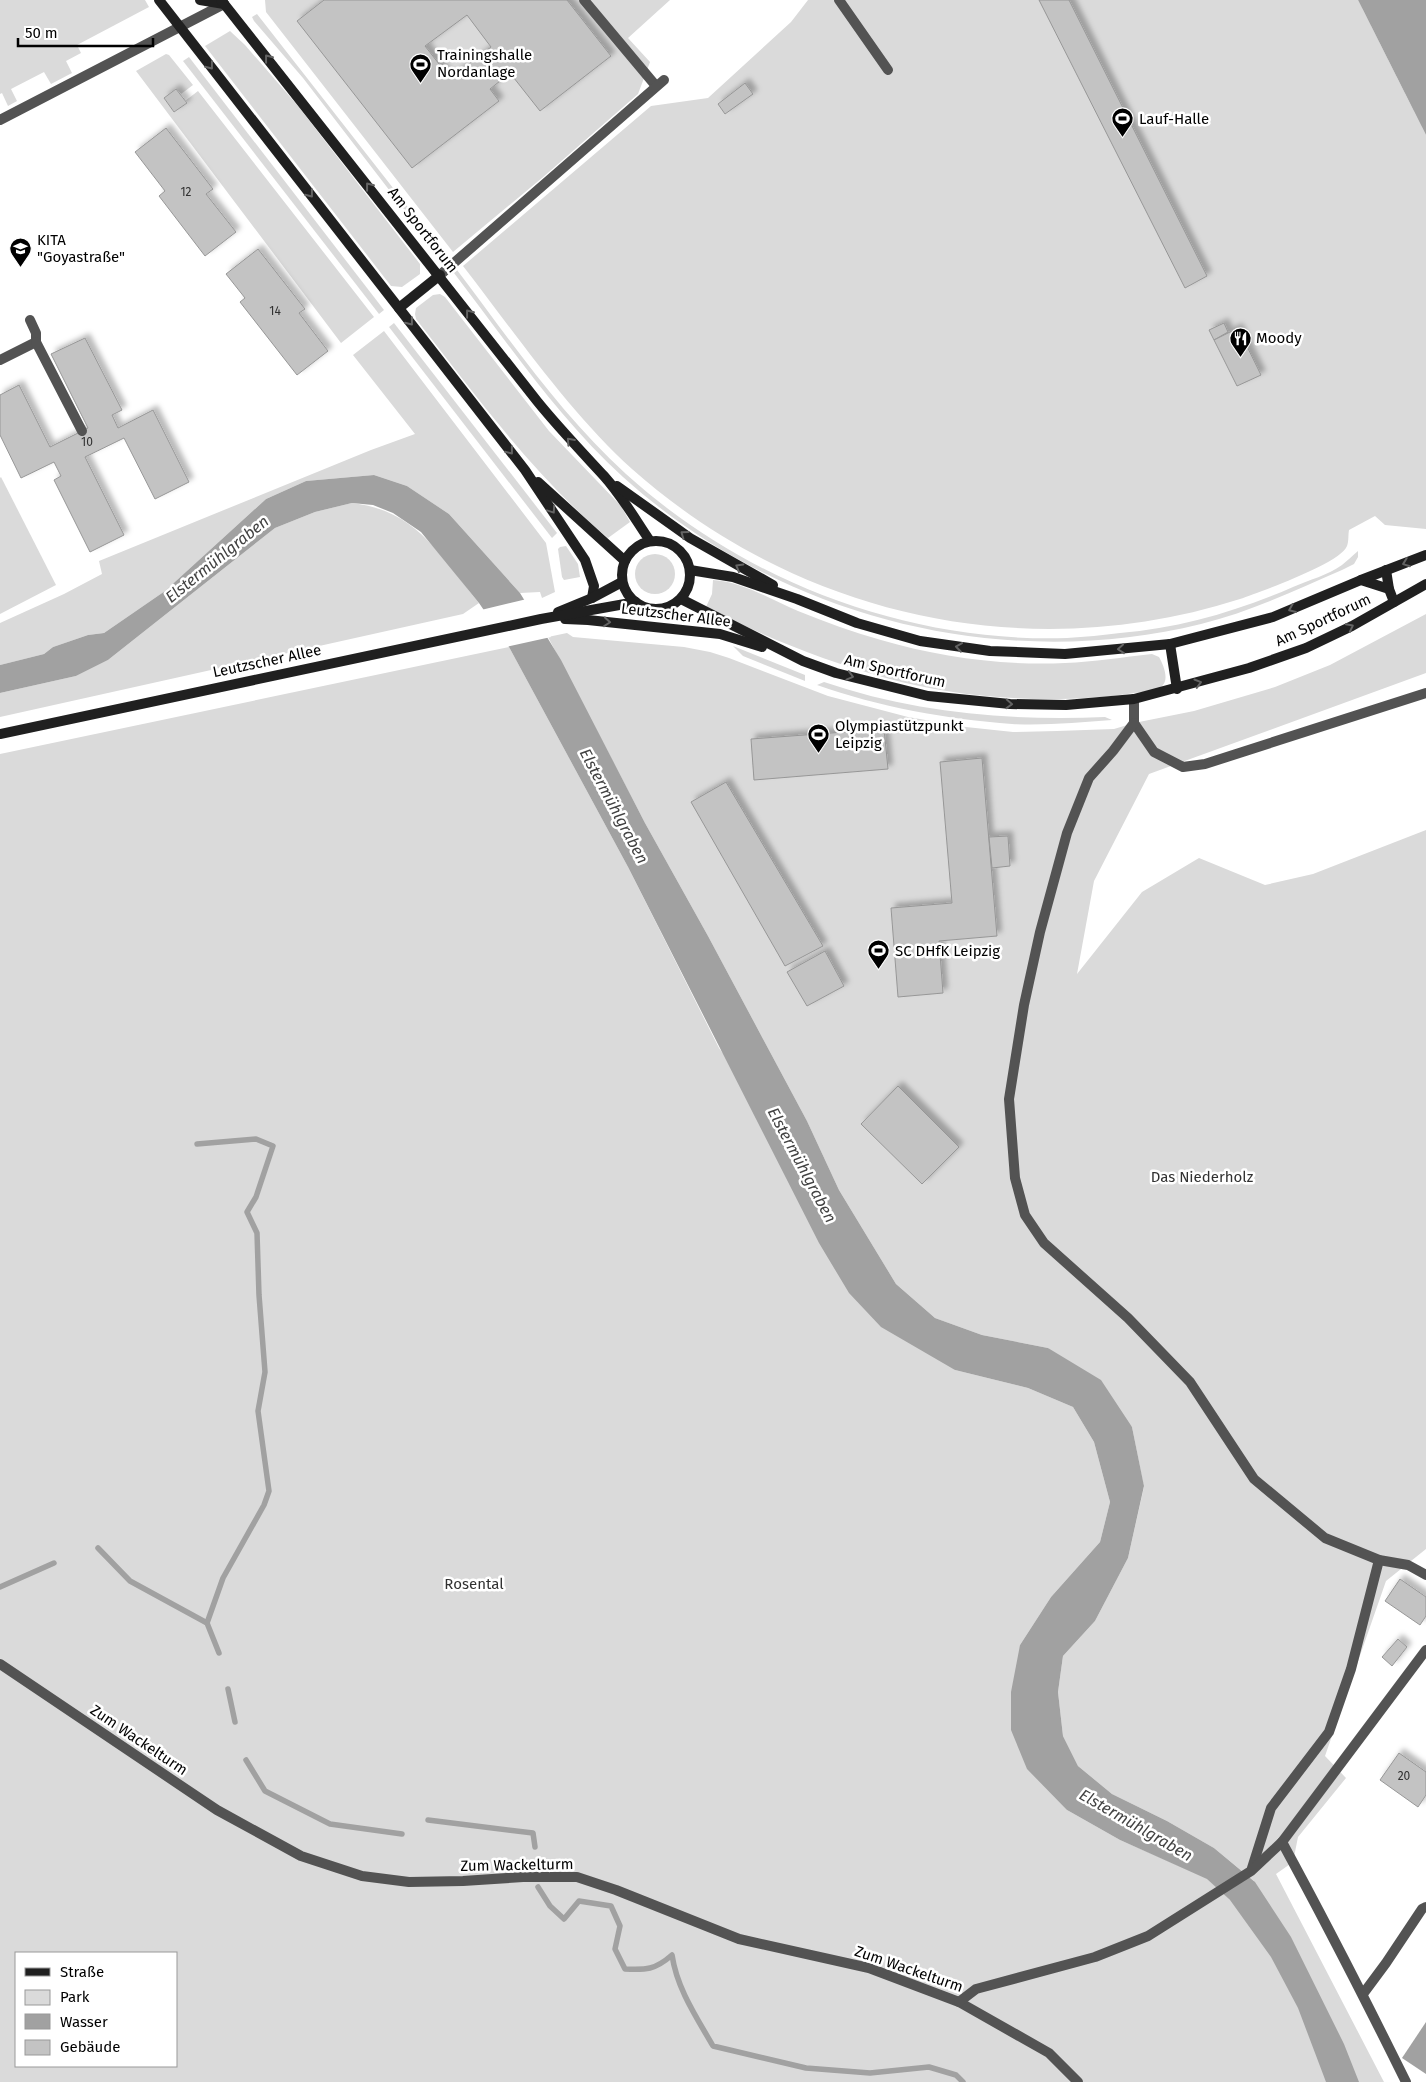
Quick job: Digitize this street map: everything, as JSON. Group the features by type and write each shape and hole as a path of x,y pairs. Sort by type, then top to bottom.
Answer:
{"main road":[{"path":"159,0 524,470 585,560 594,586 592,598"},
{"path":"200,0 223,2"},
{"name":"Am Sportforum","path":"223,2 548,414 604,476 630,510 650,541"},
{"path":"399,308 440,276"},
{"path":"524,470 625,561"},
{"name":"Am Sportforum","path":"604,476 690,538 797,599"},
{"path":"650,541 661,541 676,547 687,559 690,570 687,590 680,599 664,608 654,609 636,602 630,597 622,582 622,568 625,561 635,548 650,541"},
{"name":"Am Sportforum","path":"690,570 733,576 857,623 920,641 990,651 1065,654 1170,644 1273,617 1426,555"},
{"name":"Am Sportforum","path":"1386,570 1389,589 1394,602"},
{"name":"Am Sportforum","path":"1361,580 1389,589"},
{"name":"Leutzscher Allee","path":"541,619 592,598 622,582"},
{"name":"Am Sportforum","path":"680,599 804,661 836,673 920,694 975,702 1066,705 1134,699 1249,668 1306,648 1426,584"},
{"name":"Leutzscher Allee","path":"0,734 541,619 636,602"},
{"name":"Leutzscher Allee","path":"541,619 588,620 720,634 740,638 804,661"},
{"path":"1170,644 1177,688"}],"street":[{"path":"440,276 660,83 584,0"},
{"path":"839,0 888,70"},
{"path":"0,120 180,28 223,2"},
{"path":"30,320 36,333 36,342 82,431"},
{"path":"0,360 36,342"},
{"path":"1134,699 1134,723 1154,752 1183,767 1205,764 1426,694"},
{"path":"1134,723 1113,752 1089,778 1067,833 1040,932 1024,1005 1009,1099 1015,1178 1025,1214 1044,1243 1128,1318 1190,1382 1254,1479 1325,1538 1379,1560 1408,1565 1426,1575"},
{"path":"1251,1871 1271,1808 1329,1732 1352,1669 1379,1560"},
{"path":"959,2002 976,1988 1095,1957 1148,1936 1251,1871 1282,1842 1425,1655"},
{"name":"Zum Wackelturm","path":"0,1664 217,1810 301,1856 362,1876 409,1882 523,1877 578,1877 616,1890 739,1939 869,1968 959,2002 1049,2053 1078,2082"},
{"path":"1282,1842 1325,1920 1406,2082"},
{"path":"1362,1994 1386,1963 1422,1909 1426,1907"}],"green space":[{"path":"0,0 145,0 149,7 77,45 81,53 66,61 72,73 51,84 44,72 11,89 17,101 8,106 2,93 0,94"},
{"path":"265,0 670,0 628,38 650,62 638,94 542,178 453,252 266,12"},
{"path":"808,0 1358,0 1426,135 1426,529 1385,525 1375,516 1349,530 1347,546 1342,553 1316,568 1281,584 1240,599 1160,619 1079,628 998,627 919,615 842,593 768,561 697,520 632,469 586,423 463,266 651,106 708,98 791,22"},
{"path":"257,14 447,257 443,260 303,78 254,21 252,17"},
{"path":"230,31 245,45 298,106 420,264 420,274 402,287 391,286 205,46"},
{"path":"166,54 169,55 193,85 181,94 176,89 164,98 174,112 187,103 185,101 198,91 374,317 341,343 136,71"},
{"path":"189,57 384,310 379,314 183,61"},
{"path":"457,270 537,376 580,427 626,474 673,512 723,546 776,575 831,598 889,617 947,630 1007,637 1067,638 1142,631 1187,623 1251,604 1331,572 1358,551 1358,557 1354,564 1342,570 1273,600 1237,613 1201,624 1124,638 1047,642 970,636 894,621 820,598 750,566 684,525 623,477 577,430 534,379 454,273"},
{"path":"440,294 445,297 549,431 621,506 630,522 608,538 555,488 506,434 416,319 416,308 433,295"},
{"path":"394,323 557,533 552,538 389,327"},
{"path":"384,331 546,543 555,592 542,598 540,592 520,593 449,514 407,486 374,475 306,481 266,499 165,591 104,633 88,635 53,647 44,654 0,665 0,623 64,594 102,574 99,561 371,450 415,434 353,355"},
{"path":"0,478 56,585 0,614"},
{"path":"352,503 375,507 394,515 411,526 426,538 479,603 463,614 0,717 0,693 76,676 108,660 275,528 315,512"},
{"path":"566,546 578,564 580,577 564,580 558,549"},
{"path":"655,554 669,560 675,574 669,588 655,594 641,588 635,574 641,560"},
{"path":"713,580 724,581 746,588 798,611 860,634 949,656 995,662 1042,664 1087,662 1152,654 1159,657 1162,663 1165,671 1165,682 1161,687 1150,691 1073,699 1009,698 946,691 915,685 886,678 817,656 772,638 706,607 712,594"},
{"name":"Rosental","path":"1426,614 1426,673 1149,774 1094,881 1077,974 1142,892 1199,858 1265,885 1313,874 1426,830 1426,1549 1386,1581 1325,1756 1346,1778 1298,1837 1293,1862 1276,1874 1384,2082 0,2082 0,754 509,647 628,867 719,1048 955,1370 1028,1388 1073,1407 1094,1442 1110,1502 1100,1542 1051,1597 1020,1645 1067,1810 1120,1840 1207,1878 1230,1900 1254,1881 1214,1848 1167,1821 1112,1794 1078,1766 1063,1736 1058,1692 1063,1656 1095,1621 1128,1558 1144,1487 1132,1427 1048,1348 982,1335 935,1318 896,1284 839,1190 807,1121 645,823 548,637 567,633 573,637 684,647 710,652 828,696 908,717 966,727 1013,732 1114,729 1194,711 1275,687 1330,665"},
{"path":"733,646 805,675 805,681 743,656"},
{"path":"824,682 858,693 893,701 963,713 1033,718 1105,717 1112,720 1062,724 1012,724 963,719 889,706 817,685"}],"water":[{"path":"1358,0 1426,0 1426,135"},
{"name":"Elstermühlgraben","path":"374,475 407,486 449,514 520,593 561,660 645,823 807,1121 839,1190 896,1284 935,1318 982,1335 1048,1348 1101,1380 1132,1427 1144,1486 1128,1558 1095,1621 1063,1656 1058,1692 1063,1736 1078,1766 1112,1794 1167,1821 1214,1848 1255,1882 1291,1937 1344,2044 1359,2082 1326,2082 1298,2008 1271,1957 1230,1900 1207,1879 1120,1840 1067,1810 1027,1769 1011,1730 1011,1692 1020,1645 1051,1597 1100,1542 1110,1502 1094,1442 1073,1407 1028,1388 955,1370 881,1327 849,1293 819,1243 628,867 509,647 479,603 421,532 393,513 373,505 352,503 315,512 275,528 108,660 76,676 0,693 0,665 44,654 53,647 88,635 104,633 165,591 266,499 306,481"},
{"path":"1426,2022 1426,2074 1402,2058"}],"pier":[{"path":"527,599 551,637 506,647 481,610"}],"building":[{"name":"Trainingshalle Nordanlage","path":"324,0 567,0 611,56 540,111 510,73 490,89 499,101 412,168 297,21","holes":["467,15 491,47 450,78 425,46"]},
{"name":"Lauf-Halle","path":"1039,0 1069,0 1207,276 1185,288"},
{"path":"745,83 753,94 725,114 718,104"},
{"path":"176,89 187,103 174,112 164,98"},
{"path":"166,128 213,189 206,194 236,232 205,256 159,196 165,191 135,152"},
{"path":"258,249 305,309 299,313 328,351 297,375 240,302 245,298 226,274"},
{"path":"1224,323 1228,332 1214,340 1209,330"},
{"path":"1238,328 1261,375 1237,386 1214,340"},
{"path":"85,338 122,410 112,415 118,428 153,410 189,482 155,499 124,438 85,457 124,535 90,552 54,480 61,476 54,462 21,478 0,435 0,395 19,385 50,447 88,428 51,354"},
{"name":"Olympiastützpunkt Leipzig","path":"884,729 888,769 754,780 751,739"},
{"path":"982,758 997,936 939,941 943,993 898,997 891,908 952,903 940,762"},
{"path":"726,782 823,946 785,966 691,802"},
{"path":"1008,836 1010,866 992,868 989,837"},
{"path":"825,951 844,986 807,1006 787,972"},
{"path":"898,1086 959,1147 922,1184 861,1124"},
{"path":"1400,1579 1426,1597 1426,1616 1420,1625 1385,1601"},
{"path":"1398,1639 1407,1647 1392,1666 1382,1657"},
{"path":"1399,1753 1426,1772 1426,1795 1418,1807 1380,1780"}],"waterway":[{"path":"197,1144 256,1139 273,1146 256,1197 247,1212 257,1233 259,1295 265,1372 258,1411 269,1491 264,1505 223,1578 207,1623"},
{"path":"98,1548 130,1581 207,1623 219,1653"},
{"path":"0,1587 54,1563"},
{"path":"228,1689 235,1722"},
{"path":"246,1760 265,1791 330,1824 402,1834"},
{"path":"428,1820 533,1833 535,1847"},
{"path":"538,1887 550,1906 564,1919 579,1901 611,1906 620,1926 615,1949 625,1969 650,1968 660,1964 672,1955 678,1980 694,2014 713,2046 806,2068 870,2073 929,2067 956,2075 963,2082"}],"place":[{"name":"Trainingshalle Nordanlage","path":"421,83"},
{"name":"Lauf-Halle","path":"1123,138"},
{"name":"KITA \"Goyastraße\"","path":"21,268"},
{"name":"Moody","path":"1240,357"},
{"name":"Olympiastützpunkt Leipzig","path":"819,754"},
{"name":"SC DHfK Leipzig","path":"879,970"}],"park label":[{"name":"Das Niederholz","path":"1202,1177"}]}
